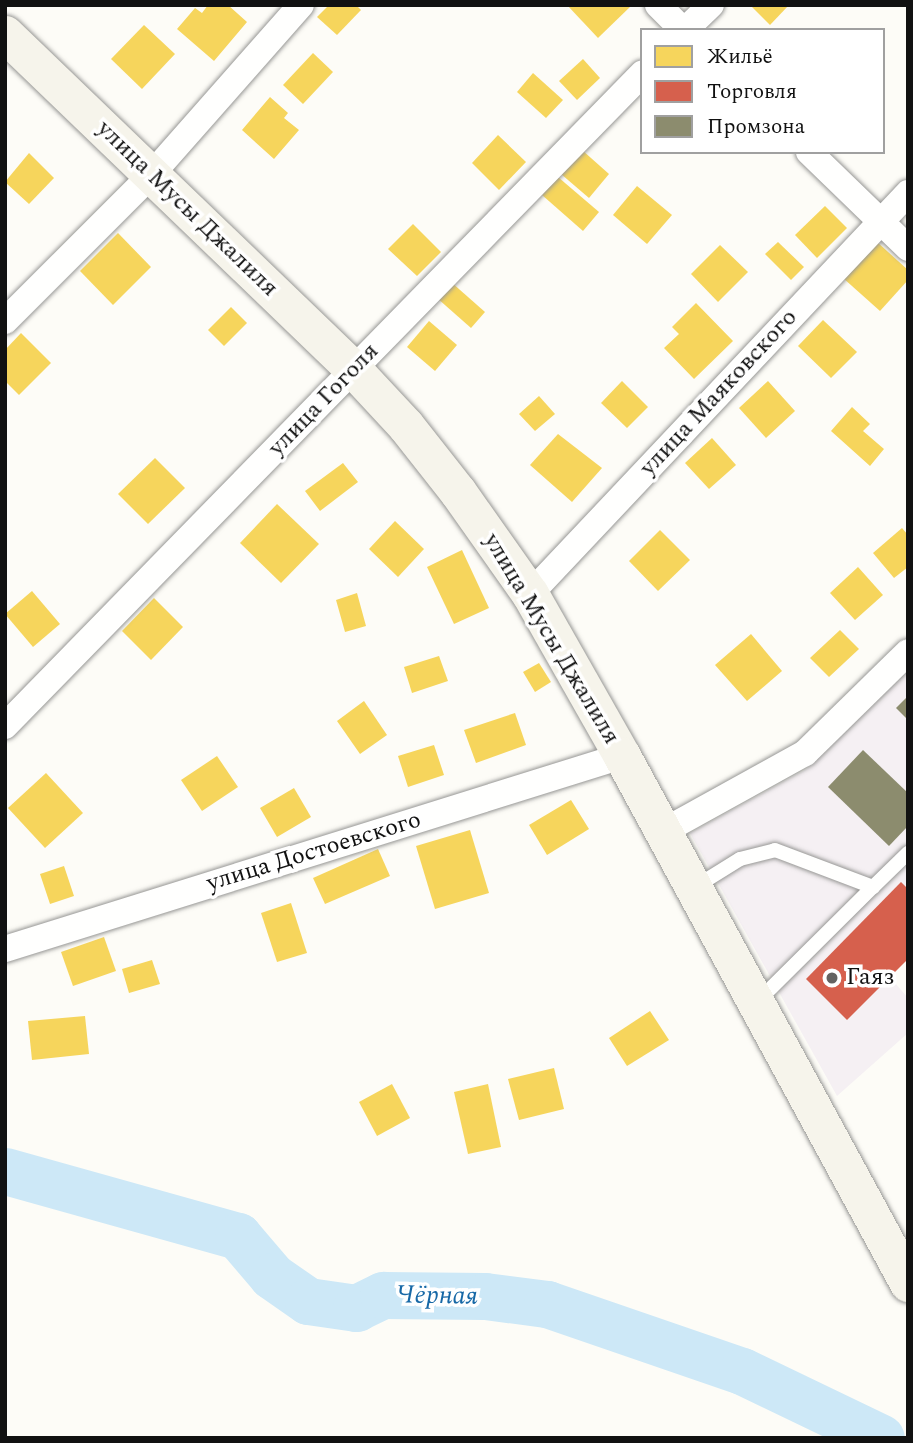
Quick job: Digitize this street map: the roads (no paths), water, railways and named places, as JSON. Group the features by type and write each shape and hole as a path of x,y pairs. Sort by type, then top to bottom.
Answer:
{"main road":[{"name":"улица Мусы Джалиля","path":"5,34 354,370 421,445 530,594 622,756 908,1283"}],"street":[{"path":"5,321 152,174 301,5"},
{"path":"658,5 682,28"},
{"path":"686,28 711,5"},
{"name":"улица Гоголя","path":"5,726 640,76"},
{"path":"811,154 908,248"},
{"name":"улица Маяковского","path":"530,594 908,193"},
{"path":"662,832 805,754 908,652"},
{"name":"улица Достоевского","path":"5,948 622,756"}],"lane":[{"path":"693,888 740,859 775,850 873,887"},
{"path":"755,1003 908,853"}],"waterway":[{"name":"Чёрная","path":"5,1171 238,1236 272,1276 308,1301 356,1308 383,1295 485,1296 547,1304 742,1371 881,1438"}],"place":[{"name":"Гаяз","path":"832,978"}]}
